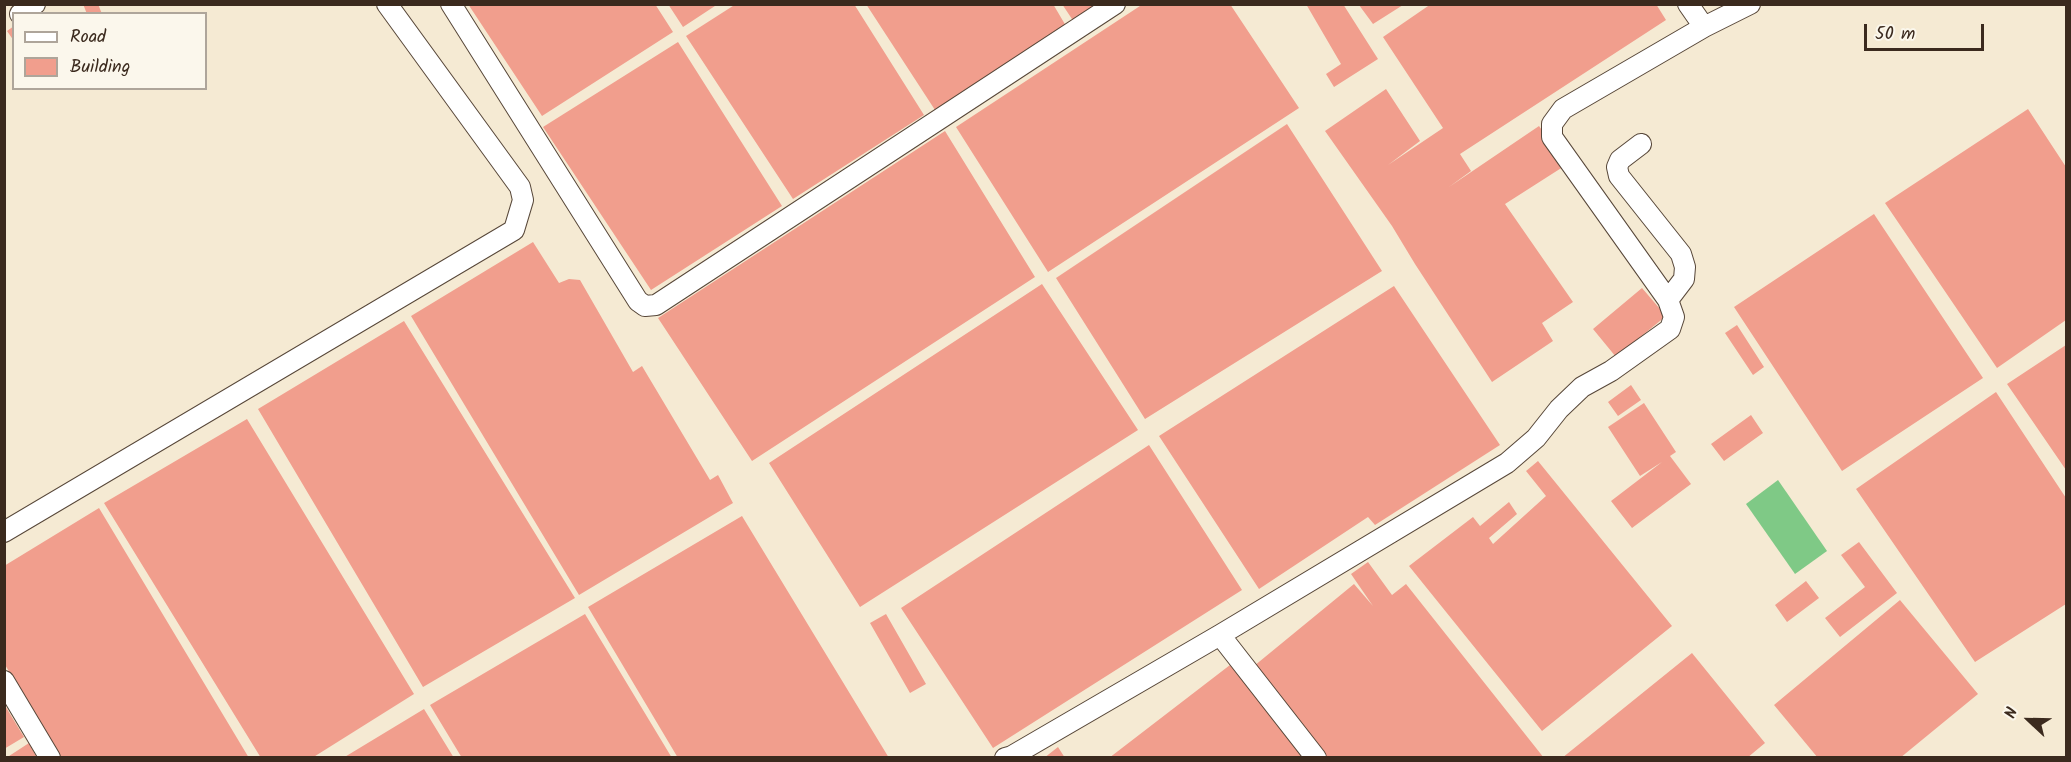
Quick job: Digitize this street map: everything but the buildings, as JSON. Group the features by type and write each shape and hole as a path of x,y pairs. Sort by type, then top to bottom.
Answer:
{"street":[{"path":"4,532 514,230 523,200 520,187 387,4"},
{"path":"451,4 638,301 645,306 656,304 1115,4"},
{"path":"1688,4 1704,27"},
{"path":"1005,758 1220,635 1507,463 1536,438 1559,409 1582,387 1611,371 1670,329 1674,317 1668,300 1552,137 1552,124 1563,109 1704,27 1750,4"},
{"path":"1641,144 1620,160 1617,167 1619,176 1681,254 1685,267 1684,279 1668,300"},
{"path":"1220,635 1316,758"},
{"path":"4,681 50,758"}],"green space":[{"path":"1778,480 1827,551 1795,574 1746,504"}]}
